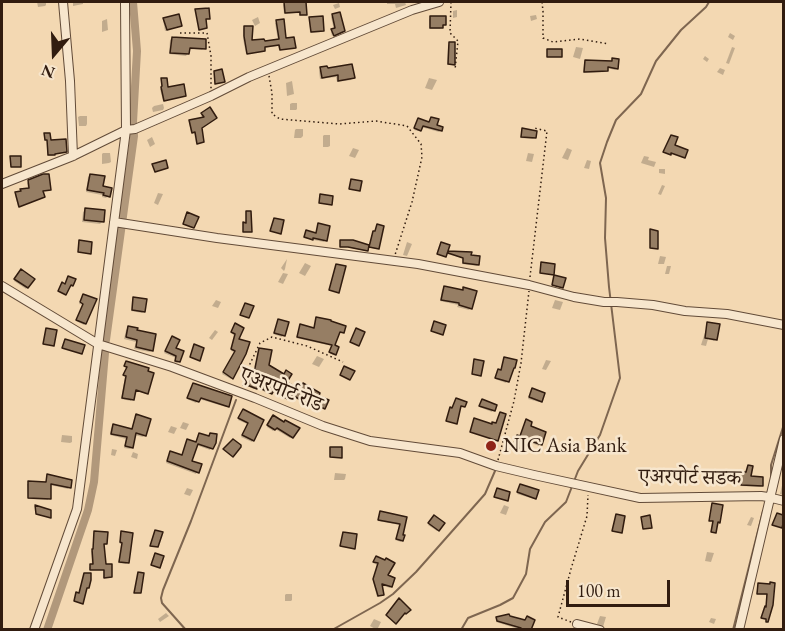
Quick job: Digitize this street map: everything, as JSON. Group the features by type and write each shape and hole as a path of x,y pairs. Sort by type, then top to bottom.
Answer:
{"street":[{"path":"63,2 70,81 73,156"},
{"path":"34,630 77,509 98,344 119,223 130,129 125,2"},
{"path":"2,184 73,156 268,69 412,10 439,2"},
{"path":"119,223 393,260 530,285 574,297 727,314 783,325"},
{"name":"एअरपोर्ट रोड","path":"2,286 98,344 172,367 323,426 370,441 460,453 496,466 562,482"},
{"path":"739,630 767,497 783,439"},
{"name":"एअरपोर्ट सडक","path":"562,482 640,498 767,497 783,501"},
{"path":"577,624 600,630"}],"path":[{"path":"451,2 450,33 458,41 455,70"},
{"path":"542,2 543,38 553,42 580,39 609,45"},
{"path":"180,33 207,33 211,56 211,96"},
{"path":"268,69 272,93 272,114 280,119 340,124 376,121 407,126 421,144 422,157 412,202 393,260"},
{"path":"496,466 518,382 530,285 547,131 534,128"},
{"path":"241,393 249,366 260,343 272,337 307,346 344,362"},
{"path":"577,624 558,617 587,516 585,486"}],"building":[{"path":"284,2 306,2 307,15 300,15 300,12 285,13"},
{"path":"209,8 210,19 206,19 207,28 199,30 195,9"},
{"path":"340,12 345,31 334,36 331,29 335,28 332,14"},
{"path":"179,14 182,26 167,30 163,18"},
{"path":"323,16 324,31 311,32 309,17"},
{"path":"430,16 446,16 446,25 443,25 443,28 430,28"},
{"path":"284,19 286,38 294,37 296,48 280,50 279,45 265,47 265,51 247,54 244,26 253,26 252,40 279,39 276,20"},
{"path":"172,37 206,39 206,49 190,48 189,54 170,53"},
{"path":"449,42 455,42 455,65 448,64"},
{"path":"547,49 562,49 562,57 547,57"},
{"path":"612,58 619,59 618,69 608,67 608,71 584,72 585,60 612,61"},
{"path":"352,64 355,78 338,81 338,75 322,78 320,67"},
{"path":"222,69 225,82 215,84 214,71"},
{"path":"161,78 167,78 168,87 184,84 186,96 164,101"},
{"path":"210,107 217,118 202,128 204,142 197,144 195,132 192,133 189,120 204,117 201,113"},
{"path":"431,117 439,119 437,125 443,127 442,131 423,126 421,131 414,128 418,118 429,122"},
{"path":"522,128 537,131 536,138 521,137"},
{"path":"44,133 50,133 51,140 66,139 67,152 48,155"},
{"path":"671,135 678,137 675,145 688,150 685,158 663,152"},
{"path":"10,156 21,156 21,167 11,167"},
{"path":"166,160 168,168 155,172 152,164"},
{"path":"49,174 51,190 43,191 45,197 19,207 15,192 29,188 28,180"},
{"path":"90,174 105,176 103,186 112,188 110,197 103,195 104,193 87,190"},
{"path":"351,179 362,181 360,191 349,189"},
{"path":"320,194 333,196 332,205 319,203"},
{"path":"85,208 105,210 104,222 84,220"},
{"path":"246,211 251,211 252,232 243,232"},
{"path":"187,212 199,217 194,228 183,224"},
{"path":"274,218 284,220 281,234 270,231"},
{"path":"318,223 330,226 327,241 304,237 306,230 316,233"},
{"path":"377,224 384,226 379,249 369,247"},
{"path":"650,229 658,231 658,249 650,248"},
{"path":"79,240 92,242 91,254 78,252"},
{"path":"340,240 353,240 369,245 368,251 340,247"},
{"path":"441,242 450,245 446,257 437,254"},
{"path":"448,251 472,252 471,255 480,256 479,265 463,263 463,258 448,253"},
{"path":"541,262 555,264 554,275 540,273"},
{"path":"336,264 346,266 339,293 329,290"},
{"path":"21,269 35,279 28,288 14,279"},
{"path":"554,275 566,278 563,288 552,285"},
{"path":"68,276 76,279 66,295 58,291 62,282 65,284"},
{"path":"444,286 463,290 463,287 477,291 472,309 459,305 459,303 441,300"},
{"path":"83,294 97,299 86,324 76,320 83,304 80,302"},
{"path":"133,297 147,299 145,312 132,310"},
{"path":"245,303 254,306 249,318 240,315"},
{"path":"316,317 346,326 344,333 340,332 335,345 339,347 336,355 329,352 332,345 297,337 300,324 314,328"},
{"path":"278,319 289,322 285,336 274,333"},
{"path":"434,321 446,325 443,335 431,331"},
{"path":"707,322 720,324 717,340 705,338"},
{"path":"235,323 244,328 239,339 250,342 233,379 223,372 235,351 231,349 235,334 231,332"},
{"path":"128,326 156,334 153,351 136,347 137,340 126,337"},
{"path":"46,328 57,330 54,346 43,344"},
{"path":"356,328 365,332 359,346 350,342"},
{"path":"172,336 180,340 176,348 184,351 180,362 175,361 176,356 165,351"},
{"path":"65,339 85,345 82,354 62,348"},
{"path":"194,344 204,348 200,361 190,357"},
{"path":"259,348 272,350 269,365 284,374 286,370 292,374 287,382 300,390 303,383 320,393 319,396 329,400 325,409 314,404 312,406 290,394 287,399 274,390 272,394 258,387 257,389 247,385 255,368"},
{"path":"504,357 517,360 509,382 495,378 498,369 501,370"},
{"path":"474,359 484,361 481,376 472,374"},
{"path":"126,361 149,368 148,371 154,373 148,394 136,390 134,400 122,398"},
{"path":"344,366 355,371 350,380 340,375"},
{"path":"193,383 232,396 229,407 201,398 199,402 187,398"},
{"path":"532,388 545,393 542,402 529,397"},
{"path":"456,398 467,402 465,407 461,406 457,424 446,421 450,407 452,408"},
{"path":"482,399 497,405 495,411 479,406"},
{"path":"243,409 264,420 254,441 242,435 248,423 238,418"},
{"path":"500,412 506,414 498,441 470,432 474,418 492,424 492,422 496,423"},
{"path":"136,414 151,419 146,436 136,433 133,448 125,446 127,437 111,434 113,424 132,429"},
{"path":"273,415 300,428 293,438 267,425"},
{"path":"526,419 532,422 531,426 546,432 542,445 525,439 522,449 513,446 517,435 520,436"},
{"path":"199,433 209,436 210,433 217,434 213,449 198,444 192,461 202,464 199,473 167,461 170,451 182,455 187,439 196,442"},
{"path":"233,439 241,447 233,457 223,449"},
{"path":"330,447 342,447 342,458 330,457"},
{"path":"748,465 753,466 751,476 763,477 763,486 741,485 741,472 746,472"},
{"path":"47,474 72,480 71,488 51,484 51,499 28,498 28,481 46,482"},
{"path":"520,484 539,490 536,499 517,492"},
{"path":"497,488 510,492 508,501 494,497"},
{"path":"712,503 723,505 716,533 711,532 713,521 709,521"},
{"path":"35,505 51,510 51,518 36,514"},
{"path":"380,511 407,517 403,541 396,539 400,524 378,520"},
{"path":"777,513 783,515 782,528 772,525"},
{"path":"616,514 625,516 622,533 612,531"},
{"path":"434,515 445,523 439,531 428,523"},
{"path":"650,515 652,528 643,529 641,517"},
{"path":"155,530 163,532 158,547 150,546"},
{"path":"94,531 108,532 107,544 104,544 106,564 112,564 112,577 104,578 104,570 90,570 90,564 93,564"},
{"path":"121,531 133,533 129,563 119,562"},
{"path":"343,532 357,534 355,549 340,546"},
{"path":"155,553 164,556 160,568 151,565"},
{"path":"376,556 395,563 388,575 395,578 392,587 382,584 384,595 378,596 373,579 378,563 373,562"},
{"path":"138,572 144,573 141,593 134,593"},
{"path":"84,573 91,573 91,580 83,604 74,601 76,592 79,593"},
{"path":"770,582 775,583 773,605 768,622 766,622 766,619 761,618 766,607 767,594 757,594 758,583 770,584"},
{"path":"399,598 411,610 405,613 396,624 386,615"},
{"path":"509,614 525,620 527,616 535,620 531,630 521,630 521,628 497,621 496,617"}],"waterway":[{"path":"106,340 134,136 137,51 133,2"},
{"path":"461,630 468,618 513,598 526,574 530,549 545,522 566,502 578,471 600,435 620,378 605,238 606,198 600,163 616,120 641,94 656,61 681,30 709,2"},
{"path":"47,630 88,510 94,482 105,353"},
{"path":"186,630 162,603 161,598 236,400"},
{"path":"771,479 771,465 784,424"},
{"path":"332,630 380,603 416,572 485,494 495,471"},
{"path":"733,630 763,511"}],"place":[{"name":"NIC Asia Bank","path":"491,446"}]}
